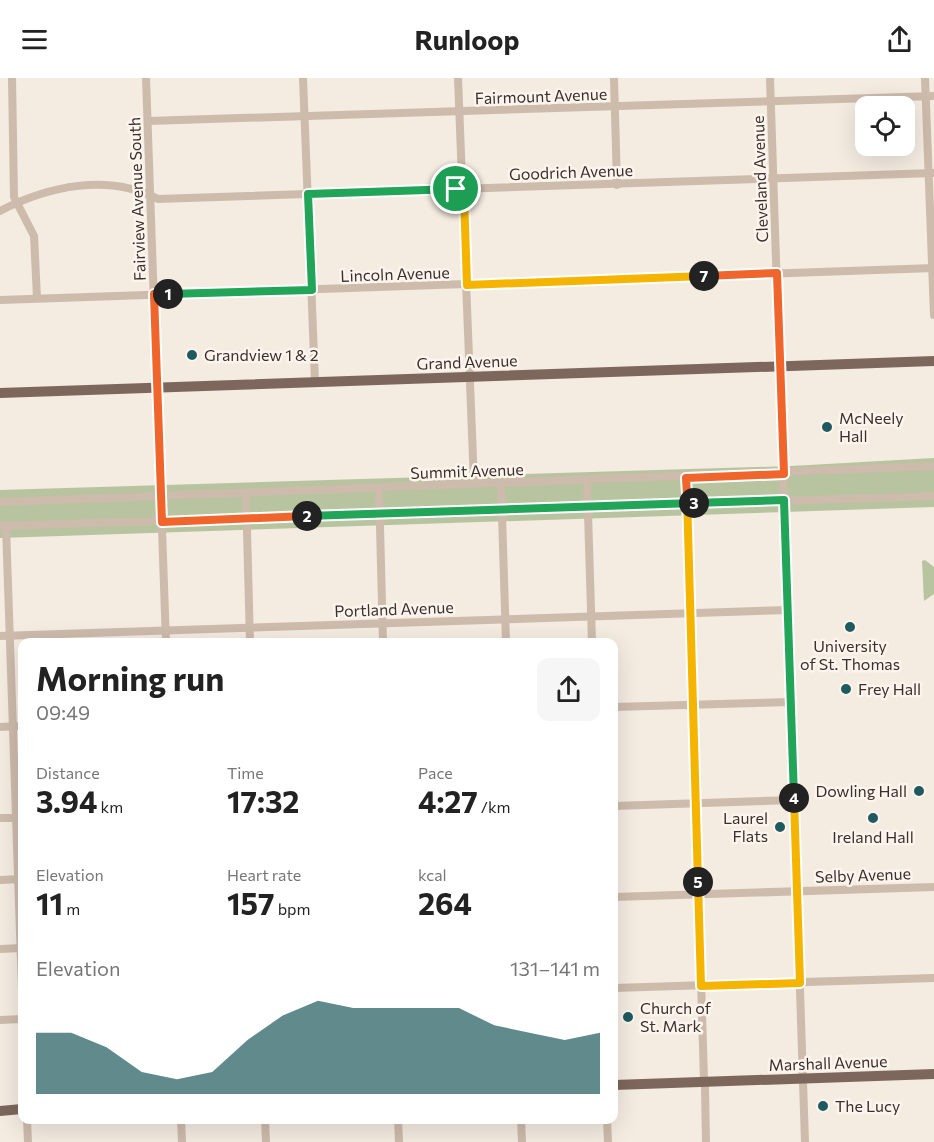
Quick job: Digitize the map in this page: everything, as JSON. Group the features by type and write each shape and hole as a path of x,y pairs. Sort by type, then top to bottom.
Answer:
{"main road":[{"name":"Grand Avenue","path":"0,393 934,362"},
{"name":"Marshall Avenue","path":"618,1087 704,1083 716,1086 724,1083 934,1074"},
{"path":"2,1110 18,1109"}],"street":[{"path":"12,78 15,203 34,236 37,298"},
{"name":"Fairview Avenue South","path":"146,78 166,638"},
{"path":"303,78 315,382"},
{"path":"458,78 474,484"},
{"path":"614,78 617,184"},
{"name":"Cleveland Avenue","path":"770,78 805,1142"},
{"path":"926,78 930,96 934,315"},
{"name":"Fairmount Avenue","path":"148,121 930,96"},
{"name":"Goodrich Avenue","path":"0,211 15,203 71,186 114,186 158,199 932,173"},
{"name":"Lincoln Avenue","path":"0,300 933,268"},
{"name":"Summit Avenue","path":"0,502 161,494 686,478 934,466"},
{"path":"686,478 706,1142"},
{"path":"587,481 592,638"},
{"path":"501,483 506,638"},
{"path":"379,488 383,638"},
{"path":"246,493 250,638"},
{"path":"18,803 3,526 934,496"},
{"name":"Portland Avenue","path":"0,636 788,610"},
{"path":"618,707 791,702"},
{"path":"0,727 18,726"},
{"path":"618,806 794,800"},
{"path":"0,818 18,818"},
{"path":"0,880 18,880"},
{"name":"Selby Avenue","path":"618,897 934,886"},
{"path":"0,949 18,949"},
{"path":"618,988 934,978"},
{"path":"0,1020 18,1019"},
{"path":"27,1124 28,1142"},
{"path":"182,1124 182,1142"},
{"path":"265,1124 266,1142"},
{"path":"398,1124 399,1142"},
{"path":"521,1124 522,1142"},
{"path":"607,1124 608,1142"}],"green space":[{"path":"934,458 934,507 0,538 0,490 791,466"},
{"path":"925,560 934,567 934,594 924,601 922,561"}],"place":[{"name":"Grandview 1 & 2","path":"192,355"},
{"name":"McNeely Hall","path":"827,427"},
{"name":"University of St. Thomas","path":"850,627"},
{"name":"Frey Hall","path":"846,689"},
{"name":"Dowling Hall","path":"919,791"},
{"name":"Ireland Hall","path":"873,818"},
{"name":"Laurel Flats","path":"780,827"},
{"name":"Church of St. Mark","path":"628,1017"},
{"name":"The Lucy","path":"823,1106"}],"route":[{"path":"456,189 308,194 312,290 154,294 162,522 247,518 687,504 784,500 800,983 701,986 696,848 696,798 692,705 688,568 687,504 686,478 784,474 777,273 467,285 464,196 462,189 456,189"}]}
